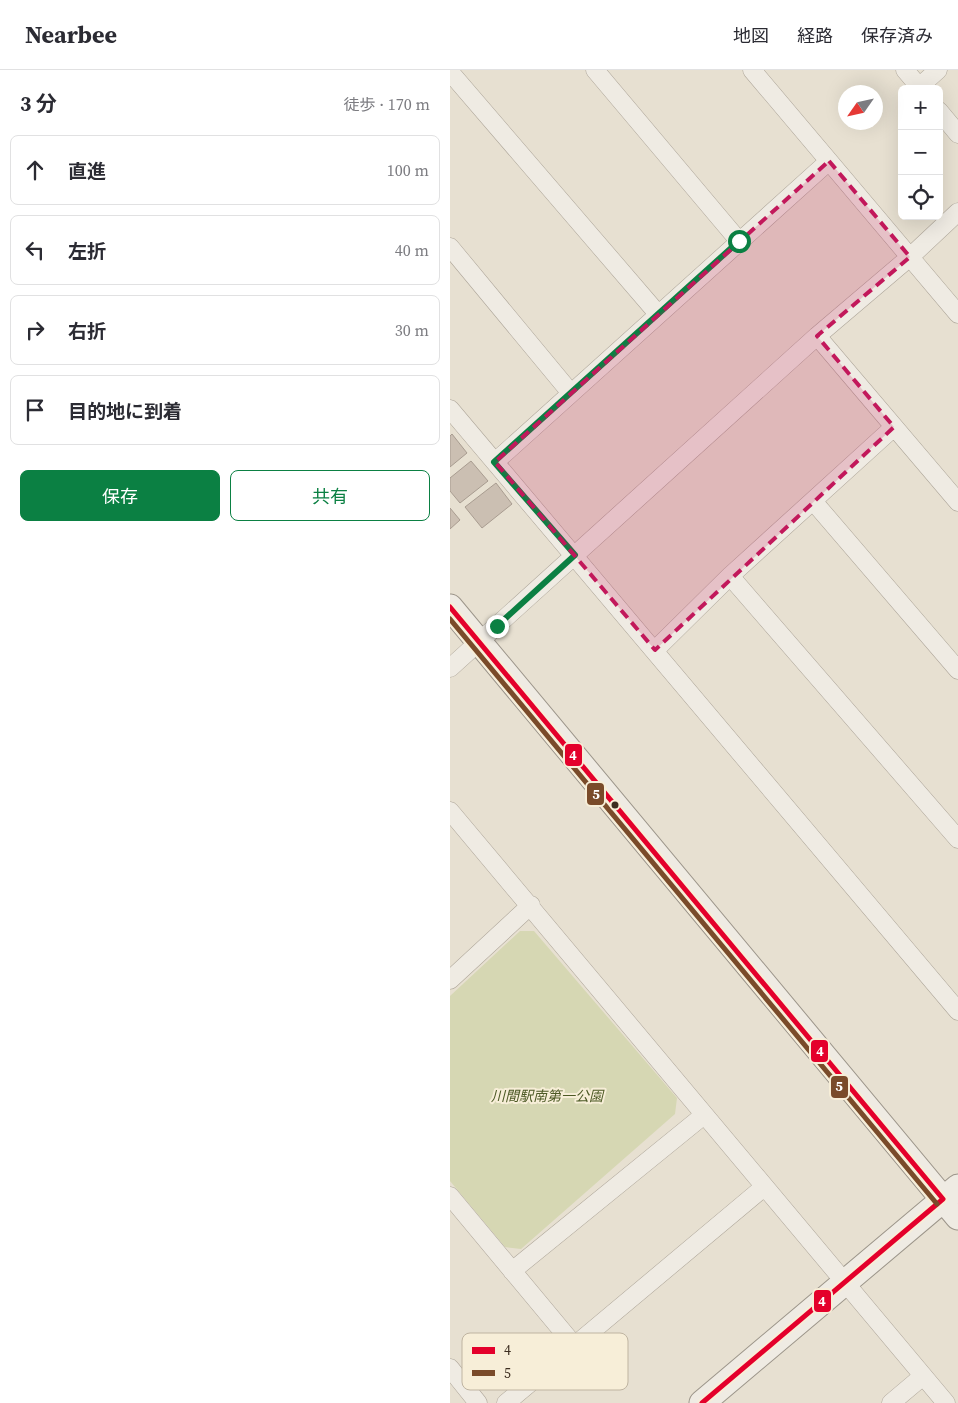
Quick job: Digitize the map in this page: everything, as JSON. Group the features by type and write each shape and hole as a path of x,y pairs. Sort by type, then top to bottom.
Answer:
{"street":[{"path":"595,70 739,241"},
{"path":"752,70 958,314"},
{"path":"905,70 918,85"},
{"path":"923,85 938,70"},
{"path":"450,72 658,314"},
{"path":"943,116 958,134"},
{"path":"494,462 829,161"},
{"path":"450,668 817,336 910,257 958,212"},
{"path":"450,247 570,392"},
{"path":"817,336 958,502"},
{"path":"450,409 958,1011"},
{"path":"655,650 730,576 894,427"},
{"path":"813,501 958,670"},
{"path":"730,576 958,840"},
{"path":"450,607 953,1201 844,1284 702,1403"},
{"path":"453,819 531,905 844,1284 946,1403"},
{"path":"450,980 531,905"},
{"path":"512,1271 704,1115"},
{"path":"588,1333 764,1187"},
{"path":"450,1196 564,1333"},
{"path":"450,1368 462,1383"},
{"path":"891,1403 923,1376"},
{"path":"468,1390 478,1403"},
{"path":"506,1403 521,1390"}],"highlighted area":[{"path":"829,161 910,257 817,336 894,427 655,650 495,462"}],"green space":[{"name":"川間駅南第一公園","path":"520,931 534,931 677,1098 675,1114 521,1249 505,1247 450,1181 450,996"}],"building":[{"path":"452,434 467,453 450,467 450,436"},
{"path":"471,461 488,481 460,503 450,491 450,478"},
{"path":"496,483 512,504 482,528 465,507"},
{"path":"450,508 460,520 450,529"}],"transit line":[{"name":"4","path":"450,607 943,1199"},
{"name":"5","path":"450,619 937,1204"},
{"name":"4","path":"702,1403 943,1199"}],"route":[{"path":"497,626 575,555 494,462 739,241"}]}
